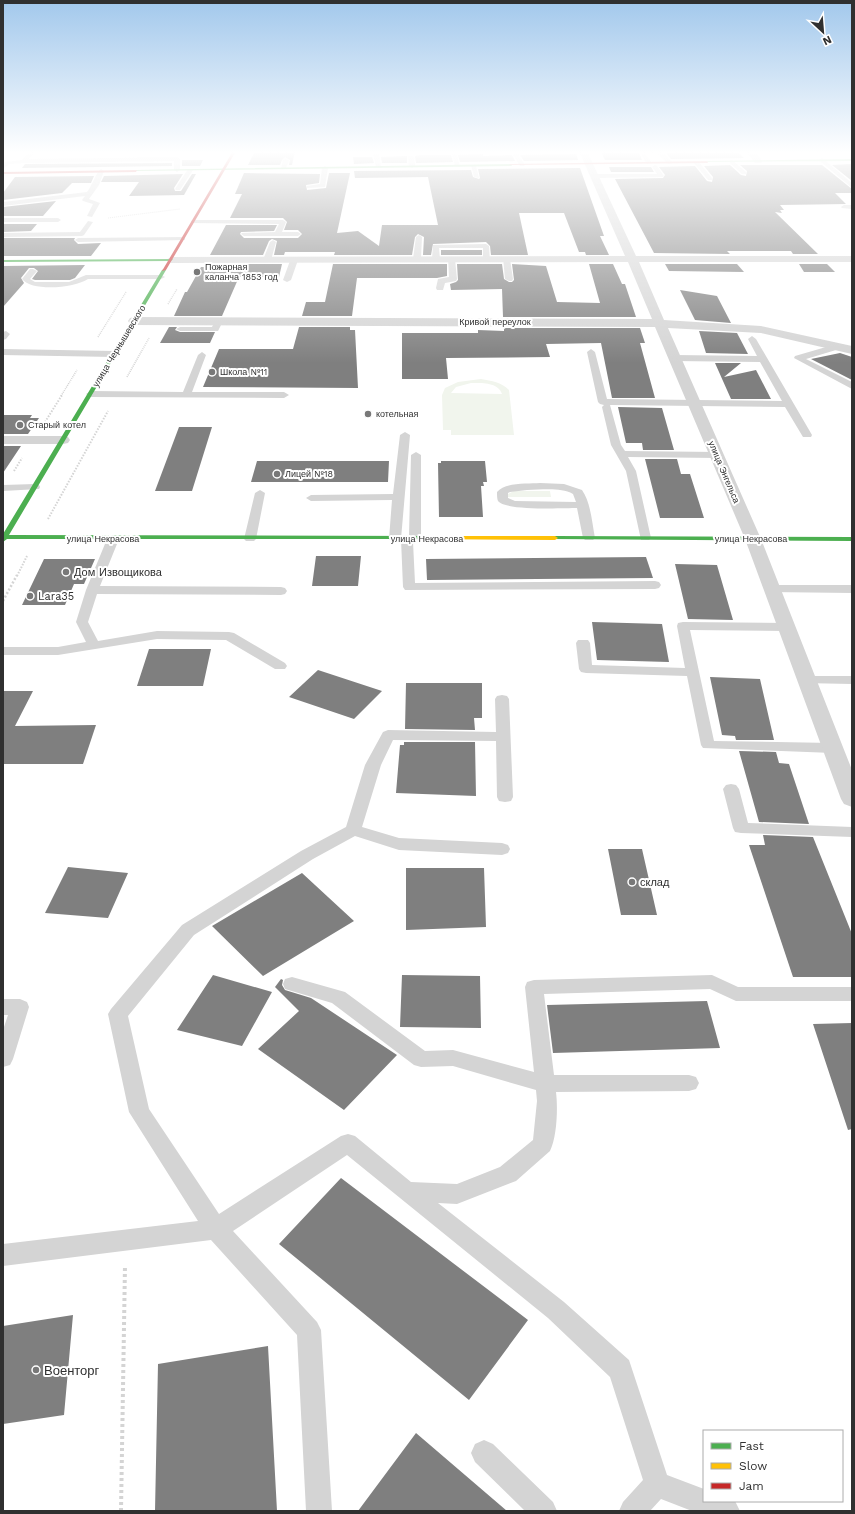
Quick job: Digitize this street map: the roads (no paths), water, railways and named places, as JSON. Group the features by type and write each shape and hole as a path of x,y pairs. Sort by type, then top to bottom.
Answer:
{"street":[{"name":"улица Чернышевского","path":"4,538 194,222"},
{"name":"улица Энгельса","path":"615,222 753,539 852,799"},
{"path":"3,260 852,259"},
{"name":"Кривой переулок","path":"134,321 659,323 682,327 750,329 775,332 833,348 852,350"},
{"path":"3,440 63,440"},
{"name":"улица Некрасова","path":"4,538 852,539"}],"lane":[{"path":"73,248 89,222"},
{"path":"194,222 210,222"},
{"path":"278,234 283,222"},
{"path":"244,234 298,234"},
{"path":"3,235 184,239"},
{"path":"417,259 419,237"},
{"path":"267,260 274,242"},
{"path":"436,259 435,246 486,246 487,259"},
{"path":"440,288 441,281 452,279 451,259"},
{"path":"506,259 509,279"},
{"path":"86,277 84,268 89,260"},
{"path":"287,280 294,260"},
{"path":"33,270 26,279 34,284 68,283 82,281 86,277 161,277"},
{"path":"180,329 215,329 219,321"},
{"path":"752,339 807,435"},
{"path":"833,348 798,358 852,386"},
{"path":"3,352 114,354"},
{"path":"591,352 603,402 788,404"},
{"path":"187,394 202,355"},
{"path":"674,358 764,359"},
{"path":"90,394 284,395"},
{"path":"607,407 616,445 631,471 645,538"},
{"path":"405,434 398,497 406,539 409,587 655,585"},
{"path":"621,454 716,455"},
{"path":"406,539 416,455"},
{"path":"3,488 34,487"},
{"path":"582,505 513,504 503,500 502,492 512,488 566,487 578,492 582,505 589,538"},
{"path":"250,539 260,493"},
{"path":"311,498 398,497"},
{"path":"94,645 82,622 92,590 113,538"},
{"path":"772,589 852,589"},
{"path":"92,590 281,590"},
{"path":"787,627 683,626 708,745 833,748"},
{"path":"3,651 58,651 157,635 229,636 280,666"},
{"path":"583,642 586,669 692,672"},
{"path":"806,680 852,680"},
{"path":"502,699 505,797"},
{"path":"319,1511 309,1330 216,1229 139,1112 118,1014 188,930 307,855 353,830 373,765 388,735 503,737"},
{"path":"731,789 741,828 852,832"},
{"path":"353,830 399,844 502,849"},
{"path":"407,1192 457,1194 508,1174 543,1144 547,1101 534,987 712,982 736,994 852,994"},
{"path":"292,984 338,997 421,1059 453,1058 545,1084 689,1083"},
{"path":"3,1007 20,1007 3,1059"},
{"path":"3,1255 216,1229 348,1143 407,1192 556,1310 620,1368 657,1484"},
{"path":"484,1453 544,1511"},
{"path":"632,1511 657,1484"},
{"path":"657,1484 703,1502"},
{"path":"704,1502 727,1511"}],"place":[{"name":"Пожарная каланча 1853 год","path":"197,272"},
{"name":"Школа №11","path":"212,372"},
{"name":"котельная","path":"368,414"},
{"name":"Старый котел","path":"20,425"},
{"name":"Лицей №18","path":"277,474"},
{"name":"Дом Извощикова","path":"66,572"},
{"name":"Lara35","path":"30,596"},
{"name":"склад","path":"632,882"},
{"name":"Военторг","path":"36,1370"}]}
